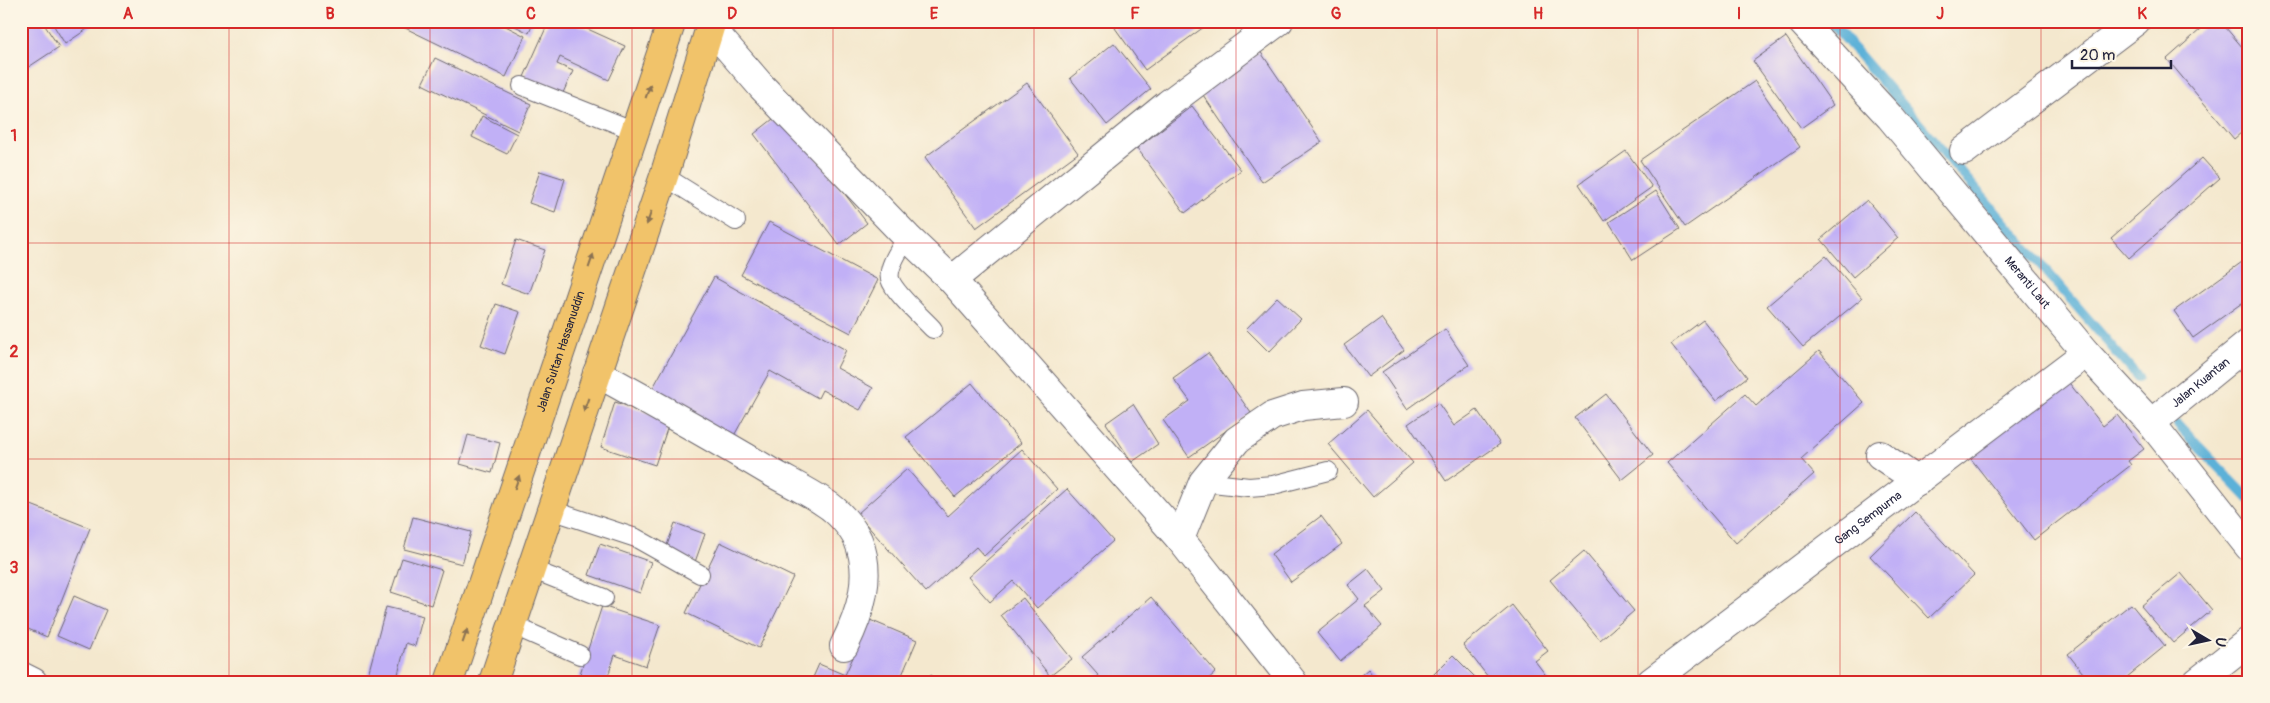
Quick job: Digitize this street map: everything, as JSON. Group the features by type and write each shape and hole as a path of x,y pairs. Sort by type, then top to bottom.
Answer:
{"main road":[{"name":"Jalan Sultan Hassanuddin","path":"449,682 672,21"},
{"path":"493,682 664,176 711,24"}],"street":[{"path":"952,280 1168,104 1279,21"},
{"name":"Meranti Laut","path":"1802,21 1890,117 2086,353 2151,423 2249,547"},
{"path":"1964,151 2136,21"},
{"path":"711,24 762,87 907,237 952,280 1180,539 1293,682"},
{"name":"Jalan Kuantan","path":"2151,423 2249,343"},
{"name":"Gang Sempurna","path":"1651,682 2086,353"},
{"path":"597,373 696,427 827,504 846,522 858,540 864,570 863,596 857,620 844,646"},
{"path":"1180,539 1203,482 1237,440 1272,416 1303,406 1344,402"},
{"path":"1880,455 1918,481"},
{"path":"2197,682 2249,641"},
{"path":"21,676 33,682"}],"lane":[{"path":"522,86 635,131"},
{"path":"664,176 736,221"},
{"path":"907,237 892,265 890,279 895,289 933,329"},
{"path":"1203,482 1249,487 1273,485 1328,471"},
{"path":"551,510 636,538 700,574"},
{"path":"531,569 604,598"},
{"path":"512,626 580,655"}],"building":[{"path":"21,21 42,21 59,47 21,72"},
{"path":"51,21 99,21 65,44"},
{"path":"401,21 496,21 525,36 506,77 399,25"},
{"path":"505,21 534,21 529,33"},
{"path":"549,21 570,21 625,46 609,80 560,57 557,64 573,71 562,95 524,77"},
{"path":"1124,21 1206,21 1208,24 1145,70 1115,28"},
{"path":"2210,21 2220,21 2249,55 2249,126 2234,139 2167,59"},
{"path":"1786,37 1833,105 1801,128 1753,61"},
{"path":"1114,43 1151,89 1107,125 1070,78"},
{"path":"1260,51 1322,142 1262,182 1201,92"},
{"path":"435,58 531,104 518,131 422,84"},
{"path":"1755,81 1800,147 1685,227 1640,160"},
{"path":"1027,83 1078,153 976,228 925,157"},
{"path":"1192,106 1241,170 1185,213 1137,148"},
{"path":"782,112 867,223 839,245 754,134"},
{"path":"482,116 517,134 507,154 472,137"},
{"path":"1626,151 1652,187 1604,221 1579,184"},
{"path":"2202,158 2220,178 2129,258 2111,238"},
{"path":"540,171 565,179 555,212 529,203"},
{"path":"1656,191 1680,229 1633,260 1609,222"},
{"path":"1867,200 1898,238 1853,277 1821,239"},
{"path":"769,222 878,280 851,333 741,275"},
{"path":"516,240 545,250 529,294 501,284"},
{"path":"1826,256 1862,298 1803,347 1767,306"},
{"path":"2249,257 2249,298 2193,338 2174,311"},
{"path":"714,277 846,350 837,368 873,388 860,410 822,390 818,398 770,371 731,441 649,395"},
{"path":"1277,297 1301,319 1269,352 1246,329"},
{"path":"496,304 520,312 505,354 481,345"},
{"path":"1381,318 1404,350 1368,377 1344,345"},
{"path":"1703,320 1747,377 1716,401 1671,344"},
{"path":"1445,329 1469,365 1407,409 1382,372"},
{"path":"2249,344 2249,378 2232,357"},
{"path":"1819,351 1864,403 1801,459 1814,474 1736,543 1667,463 1745,394 1756,406"},
{"path":"1208,353 1251,413 1189,457 1163,420 1190,401 1173,378"},
{"path":"2066,379 2103,426 2117,415 2144,449 2128,461 2131,465 2034,540 1968,455"},
{"path":"972,383 1021,443 955,497 906,437"},
{"path":"1606,394 1653,455 1622,480 1575,418"},
{"path":"615,402 670,420 655,465 601,447"},
{"path":"1438,403 1454,426 1477,410 1500,444 1446,481 1408,424"},
{"path":"1133,404 1158,444 1132,462 1106,423"},
{"path":"1367,410 1413,463 1373,497 1328,444"},
{"path":"468,435 500,443 492,473 460,464"},
{"path":"1022,449 1057,489 984,556 976,547 926,592 857,514 907,469 948,516"},
{"path":"1067,489 1113,541 1037,608 1013,581 990,602 968,577"},
{"path":"21,501 90,528 47,637 21,626"},
{"path":"1915,512 1974,575 1929,618 1870,556"},
{"path":"1321,516 1342,544 1291,582 1271,554"},
{"path":"413,517 471,532 462,564 404,549"},
{"path":"675,523 705,534 695,562 665,551"},
{"path":"720,542 793,577 759,648 686,613"},
{"path":"600,544 651,562 640,593 589,575"},
{"path":"1584,551 1634,611 1600,640 1550,580"},
{"path":"402,558 442,570 431,605 391,592"},
{"path":"1368,569 1385,591 1365,606 1382,626 1340,661 1317,633 1359,599 1348,585"},
{"path":"2181,573 2212,610 2173,643 2141,606"},
{"path":"74,596 106,610 89,650 57,636"},
{"path":"1151,597 1216,672 1205,682 1104,682 1082,657"},
{"path":"1023,598 1072,659 1050,676 1001,615"},
{"path":"2131,604 2165,646 2121,682 2090,682 2068,654"},
{"path":"1512,605 1548,651 1535,661 1551,682 1492,682 1463,645"},
{"path":"602,606 660,625 646,666 615,655 606,682 583,682 578,680"},
{"path":"386,607 423,616 415,646 406,643 396,682 366,682"},
{"path":"870,620 917,640 899,682 811,682 819,664 845,675"},
{"path":"1453,655 1480,682 1426,682"},
{"path":"1368,669 1378,682 1353,682"},
{"path":"931,675 940,682 926,682"}],"waterway":[{"path":"1830,21 2138,377"},
{"path":"2178,425 2249,499"}]}
